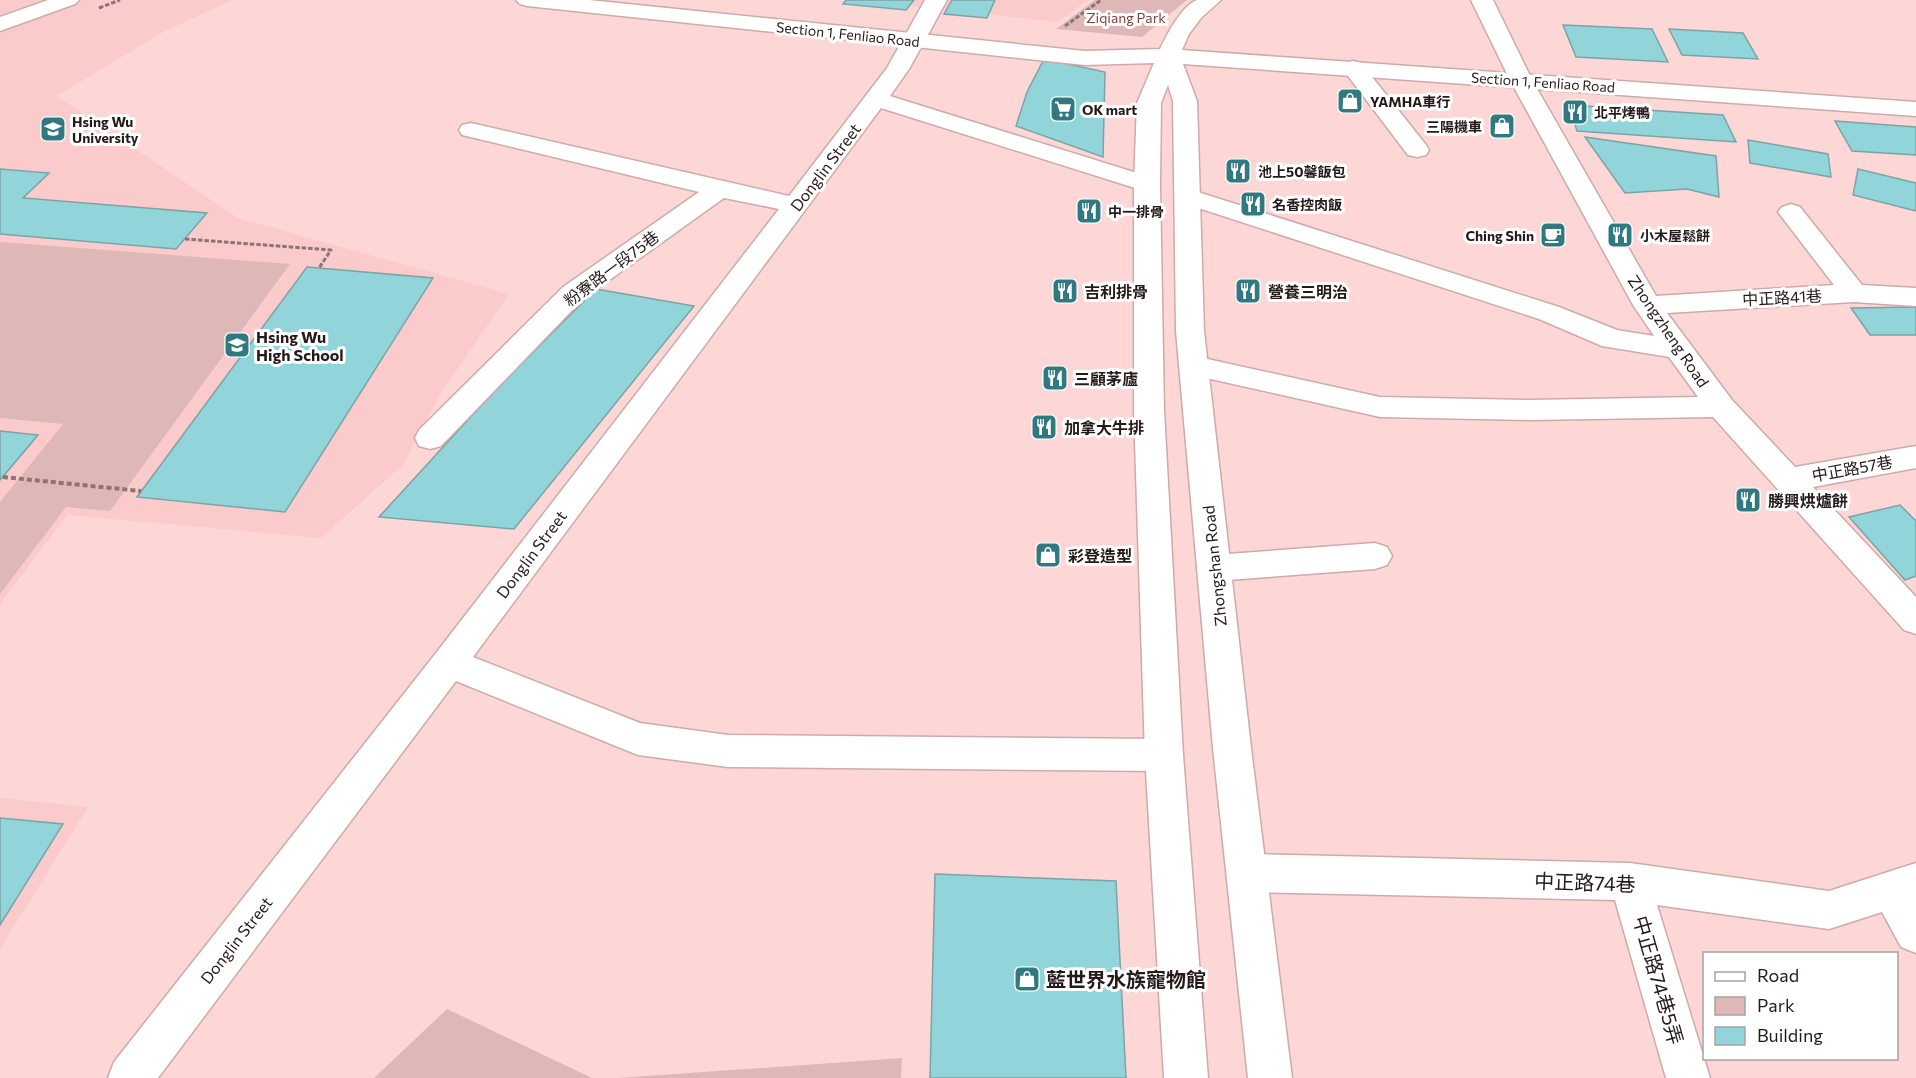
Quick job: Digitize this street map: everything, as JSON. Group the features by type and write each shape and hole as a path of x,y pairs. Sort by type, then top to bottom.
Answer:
{"main road":[{"path":"0,24 68,0"},
{"name":"Section 1, Fenliao Road","path":"527,0 923,21 1085,58 1169,56 1916,109"},
{"name":"Section 1, Fenliao Road","path":"691,0 923,21 1095,42 1169,56"},
{"path":"1186,1078 1164,755 1149,410 1147,184 1149,103 1178,34 1192,13 1210,0"},
{"name":"Zhongzheng Road","path":"1482,0 1521,80 1647,305 1721,407 1916,620"},
{"name":"Donglin Street","path":"130,1078 449,663 876,99 898,69 923,21"},
{"name":"Zhongshan Road","path":"1169,56 1185,101 1189,197 1190,331 1270,1078"},
{"path":"1353,68 1417,150"},
{"path":"876,99 1147,184"},
{"path":"471,130 796,205"},
{"name":"粉寮路一段75巷","path":"430,438 573,293 720,189"},
{"path":"1189,197 1549,312 1612,339 1681,349"},
{"path":"1791,212 1854,292"},
{"name":"中正路41巷","path":"1647,305 1854,292 1916,297"},
{"path":"1194,366 1380,407 1531,410 1721,407"},
{"name":"中正路57巷","path":"1788,480 1916,457"},
{"path":"1214,568 1375,556"},
{"path":"449,663 638,739 728,751 1164,755"},
{"name":"中正路74巷","path":"1248,873 1630,882 1829,910 1904,886"},
{"name":"中正路74巷5弄","path":"1630,882 1688,1078"},
{"path":"1904,886 1916,933"}],"path":[{"path":"1049,38 1101,0"},
{"path":"185,239 331,250 319,268"},
{"path":"3,477 141,491"}],"shaded area":[{"name":"Hsing Wu High School","path":"0,0 233,0 165,31 57,96 238,218 509,294 439,396 404,464 321,538 67,515 0,604"},
{"path":"858,0 1088,0 1058,22"},
{"path":"0,798 88,807 0,949"}],"green space":[{"name":"Ziqiang Park","path":"1095,0 1187,0 1142,37 1056,29"},
{"path":"0,242 290,264 110,511 66,507 0,594 0,502 63,424 0,418"},
{"path":"447,1009 592,1078 374,1078"},
{"path":"902,1058 901,1078 619,1078"}],"building":[{"path":"846,0 914,0 906,10 843,4"},
{"path":"952,0 995,0 987,18 944,14"},
{"path":"1563,25 1652,29 1668,62 1576,57"},
{"path":"1669,29 1743,33 1758,59 1682,55"},
{"name":"OK mart","path":"1044,59 1105,72 1103,157 1016,126 1027,92"},
{"path":"1569,105 1723,115 1736,142 1577,131"},
{"path":"1835,121 1916,127 1916,155 1852,151"},
{"path":"1585,137 1716,156 1719,197 1687,189 1625,193"},
{"path":"1748,140 1828,154 1831,177 1750,163"},
{"path":"0,169 49,173 23,198 207,213 176,249 0,234"},
{"path":"1858,169 1916,183 1916,211 1853,195"},
{"path":"307,267 433,278 285,512 137,497"},
{"path":"596,289 694,306 514,529 379,517 498,387"},
{"path":"1916,307 1916,335 1870,335 1851,308"},
{"path":"0,431 38,435 0,480"},
{"path":"1900,505 1916,521 1916,576 1905,580 1849,517"},
{"path":"0,818 63,824 0,925"},
{"name":"藍世界水族寵物館","path":"935,874 1116,881 1126,1078 930,1078"}],"place":[{"name":"YAMHA車行","path":"1350,101"},
{"name":"OK mart","path":"1063,109"},
{"name":"北平烤鴨","path":"1575,112"},
{"name":"三陽機車","path":"1502,126"},
{"name":"Hsing Wu University","path":"53,129"},
{"name":"池上50馨飯包","path":"1238,171"},
{"name":"名香控肉飯","path":"1253,204"},
{"name":"中一排骨","path":"1089,211"},
{"name":"Ching Shin","path":"1553,235"},
{"name":"小木屋鬆餅","path":"1620,235"},
{"name":"吉利排骨","path":"1065,291"},
{"name":"營養三明治","path":"1248,291"},
{"name":"Hsing Wu High School","path":"237,345"},
{"name":"三顧茅廬","path":"1055,378"},
{"name":"加拿大牛排","path":"1044,427"},
{"name":"勝興烘爐餅","path":"1748,500"},
{"name":"彩登造型","path":"1048,555"},
{"name":"藍世界水族寵物館","path":"1027,979"}]}
